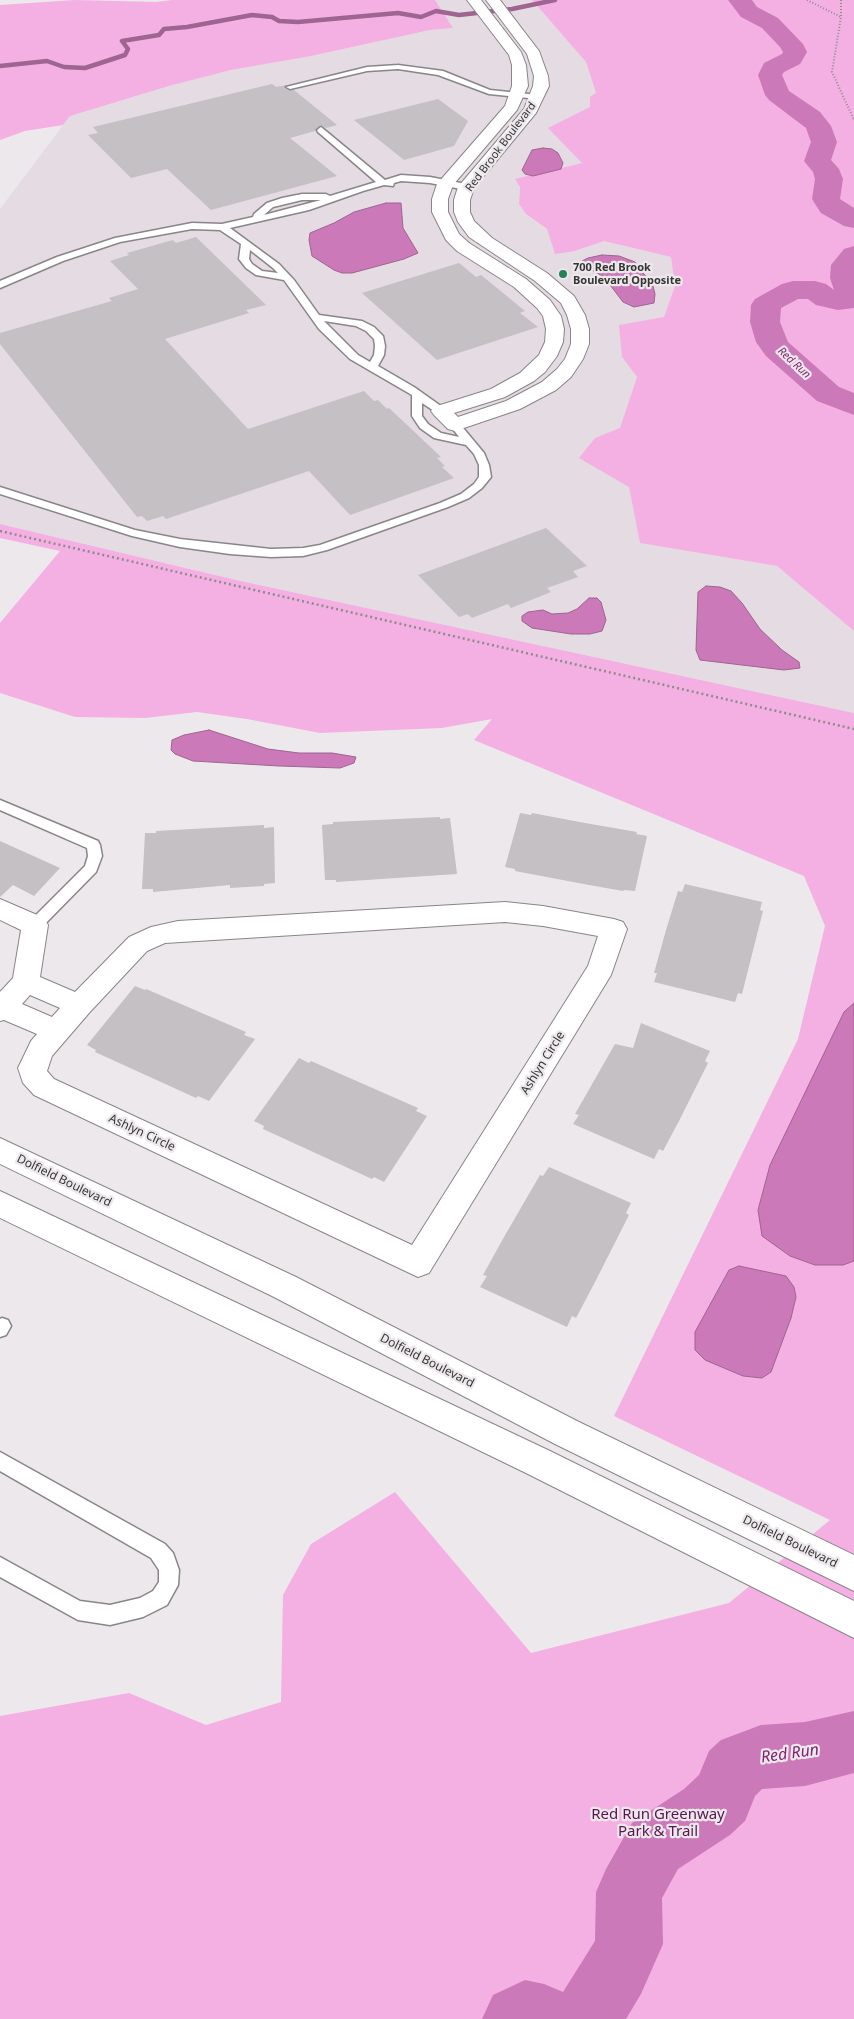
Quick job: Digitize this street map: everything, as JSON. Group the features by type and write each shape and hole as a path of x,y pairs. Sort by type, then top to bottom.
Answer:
{"street":[{"name":"Red Brook Boulevard","path":"443,188 512,107 520,86 519,65 508,44 474,0"},
{"name":"Red Brook Boulevard","path":"456,425 513,405 549,386 574,359 580,344 580,328 568,300 555,287 493,247 475,233 466,222 462,212 465,191 531,110 538,97 541,76 539,64 527,42 494,0"},
{"path":"443,188 440,212 452,236 463,247 533,294 544,304 552,316 555,329 554,342 548,356 527,377 498,393 441,411 456,425"},
{"path":"0,909 35,925 26,982 1,1008 57,1030"},
{"name":"Ashlyn Circle","path":"505,912 543,916 614,929 608,949 596,975 418,1263 44,1087 33,1075 32,1068 41,1049 79,1005 138,944 160,934 178,931 505,912"},
{"path":"26,982 79,1005"},
{"name":"Dolfield Boulevard","path":"0,1150 285,1287 567,1433 854,1573"},
{"path":"0,1204 255,1328 538,1462 854,1620"}],"lane":[{"path":"290,87 367,69 398,67 427,70 451,76 477,89 538,97"},
{"path":"321,130 382,182 398,186 465,191"},
{"path":"0,285 60,259 118,240 192,226 222,227 306,208 382,182"},
{"path":"222,227 246,243 287,278 315,317 339,344 354,356 417,394 441,411"},
{"path":"246,243 244,259 249,266 259,273 287,278"},
{"path":"315,317 358,323 370,329 379,338 380,346 372,367"},
{"path":"417,394 417,416 424,426 438,436 470,442"},
{"path":"0,490 132,533 180,543 271,553 303,552 323,548 444,505 464,496 478,486 485,476 479,452 456,425"},
{"path":"0,805 93,845 95,856 90,868 35,925"},
{"path":"0,1460 158,1551 166,1560 169,1570 168,1585 160,1598 143,1607 110,1615 78,1610 0,1567"}],"path":[{"path":"807,0 841,17"},
{"path":"841,0 841,17 832,72 854,120"},
{"path":"0,531 854,729"}],"shaded area":[{"path":"435,0 532,0 586,62 596,94 591,107 582,163 516,179 520,186 519,204 526,214 575,251 604,241 671,257 675,286 664,317 622,357 637,377 620,429 595,438 580,458 630,487 640,543 777,566 854,631 854,713 236,580 0,524 0,209 70,116 169,86 231,70 311,56 430,30 453,28"},
{"path":"552,149 558,153 563,163 561,169 533,176 525,174 522,170 532,150"},
{"path":"386,203 401,203 403,228 418,253 404,259 352,273 342,273 334,270 312,256 309,240 310,233 354,212"},
{"path":"602,255 619,256 635,262 653,286 655,294 654,303 634,307 623,302 604,277 582,265 582,261 588,258"},
{"path":"706,586 720,587 731,591 760,629 782,650 799,662 800,668 784,670 700,660 696,650 698,592"},
{"path":"589,598 597,598 601,602 606,620 602,631 590,634 571,634 532,628 522,621 522,616 528,612 543,610 552,614 568,613 577,609"},
{"path":"209,730 268,749 299,753 332,753 356,757 354,763 340,768 279,766 193,761 175,754 171,750 172,740 184,735"},
{"path":"854,1003 854,1261 843,1265 815,1265 790,1256 762,1236 758,1210 770,1165 844,1012"},
{"path":"739,1266 786,1276 794,1287 796,1297 791,1318 771,1372 762,1378 743,1376 705,1360 695,1350 695,1332 729,1270"}],"green space":[{"path":"75,0 156,2 172,0 435,0 453,28 430,30 311,56 231,70 169,86 70,116 63,125 25,131 0,140 0,5"},
{"path":"532,0 854,0 854,631 777,566 640,543 629,487 579,458 595,438 620,428 637,377 622,357 619,325 664,317 675,286 671,257 604,241 575,251 555,254 547,229 526,214 519,204 520,187 515,179 582,163 548,128 590,107 590,97 596,93 586,62"},
{"name":"Red Run Greenway Park & Trail","path":"0,524 236,580 854,713 854,2019 0,2019 0,1716 129,1693 206,1725 281,1702 283,1595 311,1544 395,1492 531,1653 729,1603 830,1520 614,1416 798,1039 825,926 804,876 474,740 492,719 442,728 320,733 247,719 197,712 145,718 75,717 0,693 0,623 60,551 0,538"}],"building":[{"path":"272,84 276,87 287,85 284,86 285,89 294,90 337,125 326,128 321,125 315,131 290,138 337,176 211,210 167,169 131,178 88,135 98,133 93,127"},
{"path":"438,99 468,121 454,146 404,160 354,120"},
{"path":"196,237 266,305 246,310 249,313 165,339 248,429 364,391 374,401 378,400 387,409 389,408 441,457 437,458 445,466 442,467 454,478 350,515 309,471 166,519 163,516 147,521 142,516 137,517 0,344 0,333 112,301 109,298 138,289 110,261 129,255 127,253 173,240 176,243"},
{"path":"459,263 476,277 481,275 525,311 520,313 538,327 437,360 362,293"},
{"path":"546,528 587,566 573,571 578,577 547,588 551,592 511,608 508,604 472,618 468,614 459,617 418,575"},
{"path":"520,813 531,815 532,813 637,832 636,834 647,836 635,891 623,891 589,885 515,871 515,869 505,867"},
{"path":"440,817 440,819 450,818 457,874 336,882 336,880 325,880 322,825 333,824 333,822"},
{"path":"264,825 264,828 274,827 275,883 264,884 264,886 230,888 230,885 153,892 153,889 142,889 145,833"},
{"path":"0,841 60,868 34,896 13,885 0,897"},
{"path":"685,884 762,902 760,910 763,911 742,994 738,993 735,1002 654,982 657,973 654,973 678,891 682,892"},
{"path":"135,986 246,1032 244,1035 255,1039 209,1101 198,1096 196,1098 95,1052 96,1050 87,1045"},
{"path":"641,1023 710,1051 705,1061 708,1063 679,1121 663,1151 659,1149 654,1159 573,1124 579,1115 575,1114 615,1044 633,1048"},
{"path":"299,1058 309,1063 311,1061 418,1108 416,1111 427,1116 384,1182 374,1177 372,1179 263,1129 264,1126 254,1121"},
{"path":"549,1167 631,1203 626,1213 629,1215 594,1284 576,1318 572,1316 567,1327 480,1287 487,1276 483,1275 504,1237 540,1175 543,1176"}],"waterway":[{"path":"0,66 47,61 64,67 85,68 125,55 128,49 122,41 159,35 164,29 187,27 252,15 272,17 279,21 298,22 398,13 421,17 436,11 459,15 512,9 555,0"},
{"name":"Red Run","path":"740,0 749,12 770,23 791,44 795,52 791,59 773,68 770,75 778,95 811,118 818,126 824,142 817,161 825,169 829,179 826,199 831,207 854,220"},
{"name":"Red Run","path":"854,255 846,265 845,278 847,287 854,297"},
{"name":"Red Run","path":"854,299 838,301 827,299 815,290 793,290 766,305 765,322 772,342 777,349 828,394 854,405"},
{"name":"Red Run","path":"586,2019 617,1970 629,1944 629,1892 655,1846 707,1812 722,1798 732,1774 743,1762 761,1757 805,1754 854,1742"},
{"name":"Red Run","path":"517,2019 525,2015 544,2019"}],"place":[{"name":"700 Red Brook Boulevard Opposite","path":"563,274"}]}
